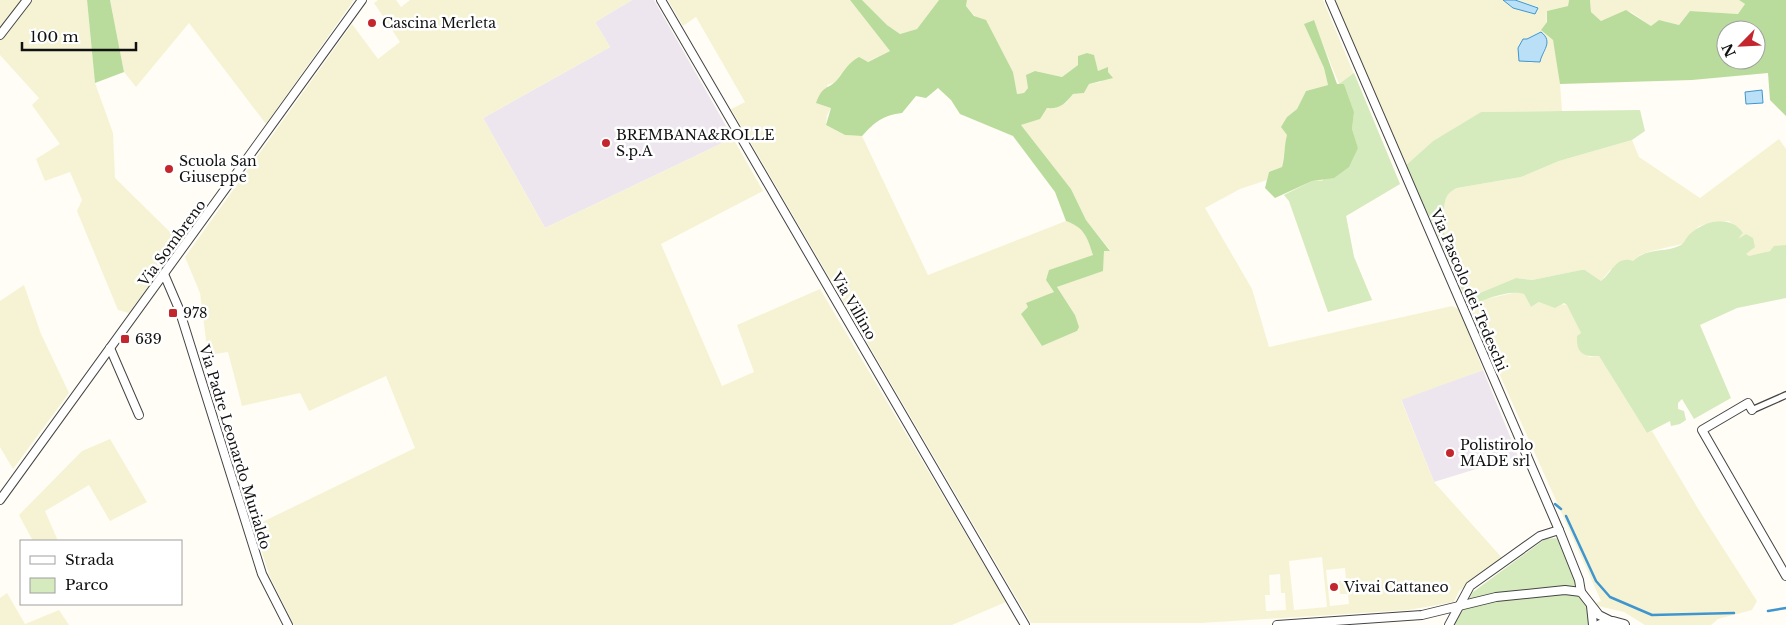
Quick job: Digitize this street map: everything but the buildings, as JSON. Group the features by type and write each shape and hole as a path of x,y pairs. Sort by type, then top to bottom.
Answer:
{"street":[{"path":"0,35 27,0"},
{"name":"Via Sombreno","path":"0,500 362,0"},
{"name":"Via Villino","path":"661,0 1025,625"},
{"name":"Via Pascolo dei Tedeschi","path":"1330,0 1558,530 1579,580 1581,592"},
{"name":"Via Padre Leonardo Murialdo","path":"164,274 179,310 262,574 288,625"},
{"path":"110,348 139,415"},
{"path":"1786,394 1750,407 1702,430 1786,576"},
{"path":"1449,625 1470,586 1540,536 1558,530"},
{"path":"1278,625 1422,615 1496,598 1565,590 1581,592 1601,616 1624,625"},
{"path":"1590,604 1593,625"},
{"path":"1600,625 1613,622"}],"shaded area":[{"path":"0,0 87,0 95,83 113,133 115,178 179,241 174,252 159,266 152,281 129,313 118,310 77,211 82,200 70,172 45,181 36,159 60,144 32,105 39,98 0,55"},
{"path":"110,0 354,0 266,124 189,23 136,87 124,72"},
{"path":"378,0 396,0 401,7 410,0 632,0 595,22 610,47 483,118 545,228 733,138 763,191 661,244 722,386 754,372 737,325 820,289 1006,602 952,625 294,625 269,575 254,526 415,448 386,376 309,411 300,393 242,406 228,352 208,355 200,293 185,257 352,24 378,59 400,42 374,3"},
{"path":"632,0 654,0 733,138 545,228 483,118 610,47 595,22"},
{"path":"668,0 850,0 890,51 841,74 836,82 827,85 831,108 827,115 826,125 845,135 862,136 928,275 1066,221 1079,225 1087,238 1093,255 1050,270 1046,280 1054,292 1028,307 1032,329 1042,346 1077,331 1075,315 1057,287 1102,271 1104,251 1110,250 1086,220 1071,189 1021,125 1039,119 1047,108 1066,103 1073,94 1084,93 1089,84 1101,82 1096,65 1078,65 1062,77 1035,71 1024,93 1016,94 1013,72 993,36 966,6 967,0 1323,0 1400,184 1346,216 1354,257 1372,300 1328,312 1289,201 1284,195 1312,181 1339,84 1313,20 1305,24 1324,68 1328,85 1306,91 1297,109 1287,117 1287,135 1282,167 1269,172 1267,180 1240,189 1205,208 1252,289 1269,347 1452,306 1459,309 1483,370 1401,400 1434,482 1504,560 1459,591 1454,602 1408,610 1201,623 1031,623 731,109 745,102 696,17 683,26","holes":["1322,557 1327,607 1294,610 1289,561","1345,568 1346,580 1339,581 1340,594 1348,594 1349,604 1330,606 1326,570","1280,574 1281,593 1285,593 1286,610 1266,611 1265,595 1270,595 1269,575"]},
{"path":"862,0 939,0 917,29 900,34 887,25"},
{"path":"1334,0 1503,0 1513,8 1534,14 1538,7 1515,0 1569,0 1568,6 1547,11 1546,34 1553,40 1559,70 1562,111 1481,112 1433,141 1404,167","holes":["1538,33 1545,52 1540,59 1532,63 1527,62 1523,39"]},
{"path":"1590,0 1739,0 1745,4 1738,14 1690,11 1679,25 1659,20 1651,26 1631,12 1601,21 1591,12"},
{"path":"1779,139 1786,149 1786,245 1760,254 1746,255 1737,240 1743,233 1729,221 1714,222 1699,226 1682,244 1651,251 1640,255 1633,261 1610,270 1601,281 1585,270 1581,270 1532,280 1516,278 1475,295 1470,291 1437,217 1444,212 1445,198 1448,193 1457,188 1521,177 1559,161 1632,140 1639,157 1700,198"},
{"path":"24,285 41,334 69,393 13,469 0,447 0,301"},
{"path":"1517,292 1524,294 1531,307 1539,302 1568,305 1581,333 1589,357 1599,356 1647,433 1652,431 1700,512 1757,601 1752,610 1718,619 1711,625 1645,625 1624,612 1598,606 1596,603 1601,601 1469,306 1482,300"},
{"path":"1483,370 1518,456 1434,482 1401,399"},
{"path":"110,439 147,502 110,521 89,485 45,511 58,540 32,540 19,515 82,451"},
{"path":"7,593 25,624 59,610 69,625 0,625 0,598"}],"green space":[{"path":"87,0 110,0 124,72 95,83"},
{"path":"850,0 862,0 887,25 900,34 917,29 939,0 967,0 966,6 974,16 986,20 1013,72 1017,94 1024,93 1028,88 1026,75 1035,71 1062,77 1078,65 1078,56 1087,53 1094,55 1098,71 1108,67 1108,72 1113,78 1089,84 1084,93 1073,94 1062,105 1055,108 1047,108 1040,119 1021,125 1071,189 1086,220 1110,251 1104,251 1103,271 1057,287 1075,315 1079,327 1077,331 1042,346 1021,314 1028,307 1026,303 1054,292 1046,280 1049,270 1093,255 1084,234 1077,227 1066,221 1055,192 1013,136 960,114 951,100 938,88 926,98 916,96 902,113 890,115 880,120 862,136 845,135 826,125 831,108 816,103 823,90 834,83 855,59 859,57 868,62 890,51"},
{"path":"1569,0 1590,0 1591,12 1601,21 1626,10 1651,26 1659,20 1679,25 1690,11 1738,14 1745,4 1739,0 1786,0 1786,116 1770,100 1768,73 1692,80 1560,84 1553,40 1541,30 1547,22 1547,11 1568,6"},
{"path":"1314,20 1337,84 1344,84 1354,112 1352,129 1358,148 1349,167 1334,178 1312,181 1275,198 1265,188 1269,172 1282,167 1287,135 1281,127 1287,117 1297,109 1306,91 1328,85 1324,68 1304,24"},
{"path":"1354,73 1400,184 1346,216 1354,257 1372,300 1328,312 1289,201 1284,195 1312,181 1322,181 1358,148 1352,129 1354,112 1344,84 1339,84"},
{"path":"1640,110 1645,131 1632,140 1559,161 1521,177 1457,188 1448,195 1445,200 1444,212 1437,217 1470,291 1475,295 1516,278 1532,280 1581,270 1585,270 1601,281 1622,260 1633,261 1645,253 1675,248 1681,245 1697,229 1718,221 1738,227 1743,233 1738,239 1746,234 1753,238 1755,247 1746,254 1749,256 1770,251 1774,246 1786,245 1786,298 1737,308 1700,325 1731,398 1694,419 1682,399 1678,403 1678,409 1684,411 1686,420 1671,426 1670,421 1647,433 1599,356 1585,355 1579,350 1577,336 1581,333 1567,305 1564,303 1555,308 1539,302 1531,307 1524,294 1511,293 1496,296 1469,306 1429,216 1404,167 1433,141 1481,112"},
{"path":"1556,538 1560,541 1590,612 1588,625 1454,625 1473,592 1545,539"}],"water":[{"path":"1503,0 1515,0 1538,8 1535,14 1513,8"},
{"path":"1541,32 1547,39 1547,43 1540,62 1519,61 1518,48 1523,39"},
{"path":"1762,90 1763,103 1746,104 1745,92"}],"waterway":[{"path":"1555,504 1561,509"},
{"path":"1566,516 1596,581 1610,597 1652,615 1734,613"},
{"path":"1768,611 1786,608"}],"place":[{"name":"Cascina Merleta","path":"372,23"},
{"name":"BREMBANA&ROLLE S.p.A","path":"606,143"},
{"name":"Scuola San Giuseppe","path":"169,169"},
{"name":"978","path":"173,313"},
{"name":"639","path":"125,339"},
{"name":"Polistirolo MADE srl","path":"1450,453"},
{"name":"Vivai Cattaneo","path":"1334,587"}]}
